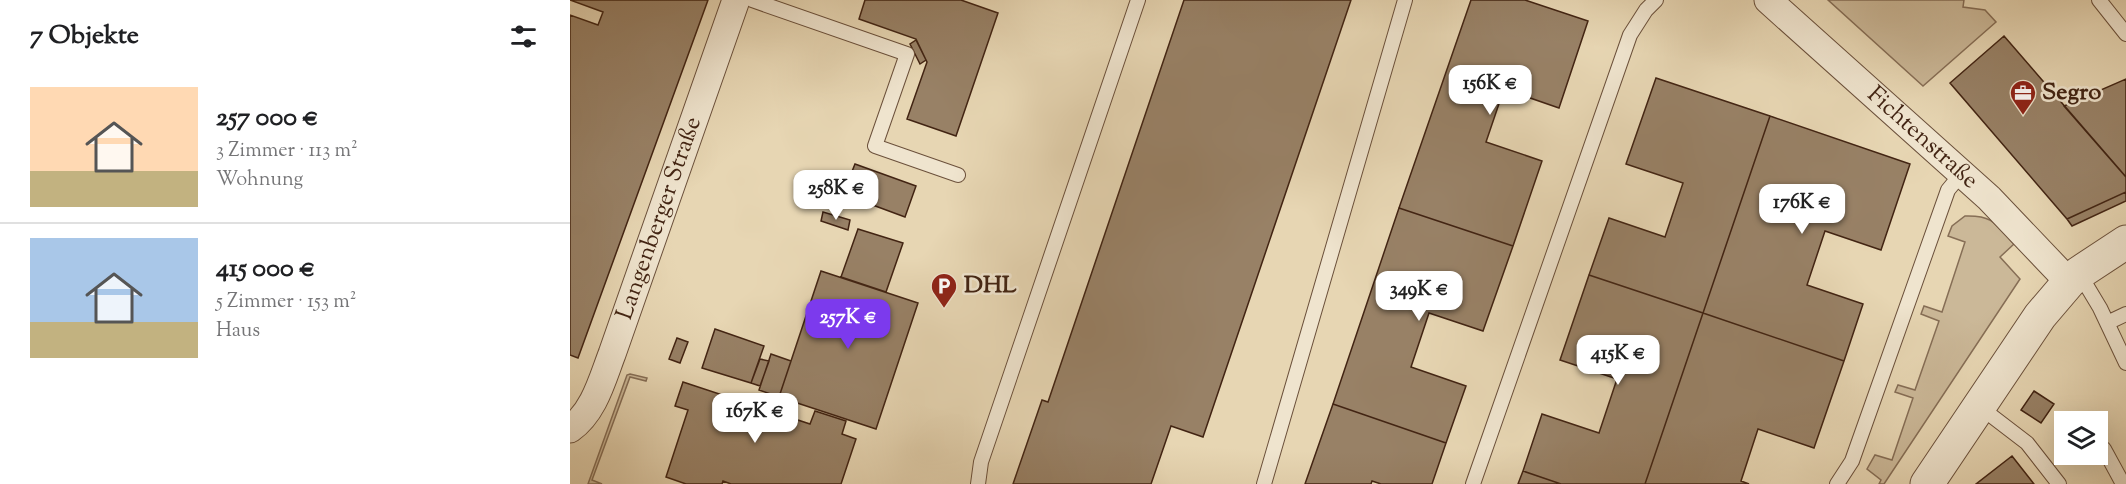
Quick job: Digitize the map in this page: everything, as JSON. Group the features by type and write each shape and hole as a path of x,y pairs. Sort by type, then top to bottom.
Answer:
{"street":[{"name":"Langenberger Straße","path":"570,429 579,423 596,397 736,0"},
{"name":"Fichtenstraße","path":"1768,0 1962,173 2074,278"},
{"path":"1927,484 2040,316 2074,278 2126,242"}],"lane":[{"path":"752,0 907,54 875,146 958,175"},
{"path":"978,484 981,462 1138,0"},
{"path":"1264,484 1405,0"},
{"path":"1473,484 1630,35 1646,10 1656,0"},
{"path":"2099,0 2126,34"},
{"path":"1837,484 1852,461 1948,190 1962,173"},
{"path":"2074,278 2100,308 2126,363"},
{"path":"2107,323 2126,314"},
{"path":"1980,407 2027,443 2059,484"},
{"path":"2108,458 2123,484"}],"shaded area":[{"path":"1828,0 1964,0 1963,7 1985,10 1996,22 1923,86"},
{"path":"1965,216 1988,219 1998,226 2014,244 2000,257 2020,279 1884,484 1879,484 1881,480 1867,469 1875,455 1892,460 1913,398 1895,392 1898,385 1915,390 1939,321 1921,314 1924,306 1942,312 1965,242 1948,236 1952,226"},
{"path":"627,375 647,378 646,381 630,377 592,480 602,484 588,484"}],"building":[{"path":"570,0 708,0 578,358 570,355 570,15 598,25 603,12"},
{"path":"865,0 961,0 998,13 956,136 907,119 927,62 916,39 859,19"},
{"path":"1184,0 1351,0 1203,437 1171,426 1151,484 1013,484 1042,400 1048,402"},
{"path":"1471,0 1525,0 1588,21 1559,108 1504,89 1486,142 1542,161 1513,246 1399,208"},
{"path":"2004,36 2126,177 2126,192 2067,219 1950,83"},
{"path":"916,40 926,60 920,64 910,44"},
{"path":"1656,78 1770,116 1703,313 1589,275 1609,218 1665,237 1683,183 1626,164"},
{"path":"2126,79 2126,177 2064,106"},
{"path":"1770,116 1910,164 1881,250 1825,231 1807,285 1863,304 1844,361 1703,313"},
{"path":"855,164 916,186 905,217 843,194"},
{"path":"2126,192 2126,201 2072,226 2067,219"},
{"path":"1399,208 1513,246 1483,331 1429,313 1411,367 1466,386 1446,443 1333,404"},
{"path":"823,212 850,220 848,230 821,221"},
{"path":"858,229 903,243 886,292 841,277"},
{"path":"821,271 918,303 876,429 779,397"},
{"path":"1589,275 1703,313 1645,484 1561,484 1523,471 1542,414 1599,433 1617,379 1560,360"},
{"path":"1703,313 1844,361 1814,448 1758,429 1741,481 1749,484 1645,484"},
{"path":"715,329 764,346 751,383 702,368"},
{"path":"677,338 688,342 680,363 669,359"},
{"path":"771,354 791,361 779,397 759,390"},
{"path":"760,359 769,361 760,386 751,383"},
{"path":"683,382 810,424 815,411 846,421 842,434 856,439 841,484 731,484 723,481 722,484 686,484 666,477 688,410 675,406"},
{"path":"2034,391 2054,404 2041,423 2021,410"},
{"path":"1333,404 1446,443 1432,484 1381,484 1372,481 1371,484 1305,484"},
{"path":"2012,456 2034,484 1976,484"},
{"path":"1523,471 1561,484 1518,484"}],"place":[{"name":"Segro","path":"2023,116"},
{"name":"DHL","path":"944,309"}]}
